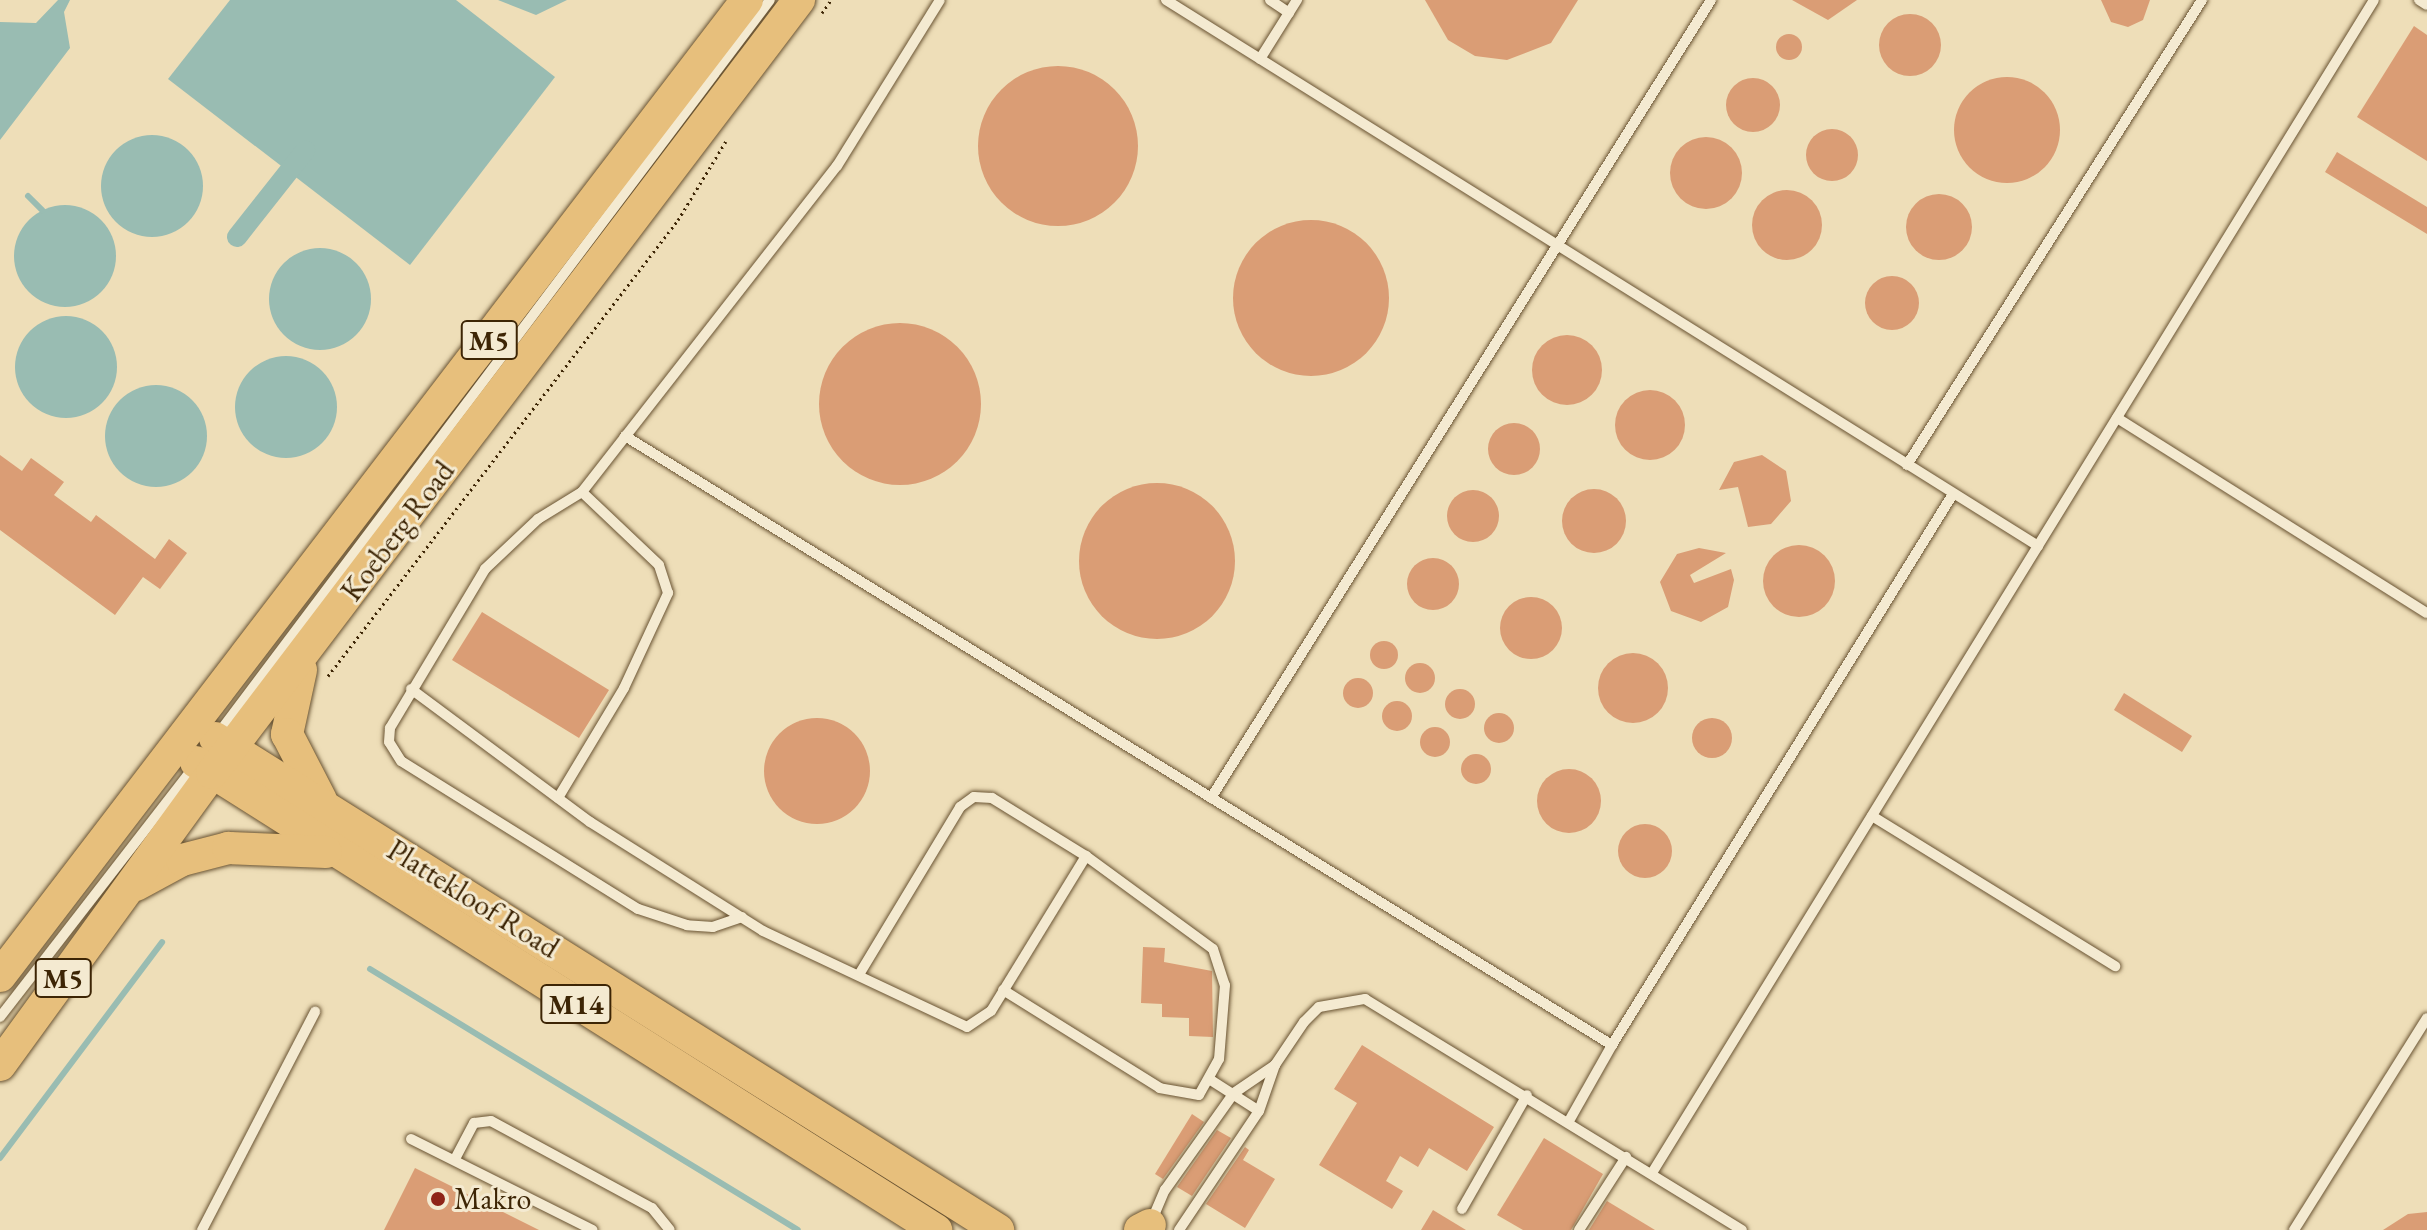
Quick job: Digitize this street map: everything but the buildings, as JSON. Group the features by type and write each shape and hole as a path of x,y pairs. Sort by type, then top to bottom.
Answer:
{"main road":[{"name":"Koeberg Road","path":"0,1065 126,892 204,748 747,0"},
{"name":"Koeberg Road","path":"0,976 204,748 317,637 807,11"},
{"path":"317,637 293,691 287,734 304,776 327,809"},
{"name":"Plattekloof Road","path":"204,748 327,809 998,1230"},
{"name":"Plattekloof Road","path":"204,748 333,853 936,1230"},
{"path":"126,892 182,860 228,848 333,853"}],"lane":[{"path":"0,1017 770,0"},
{"path":"742,917 713,927 659,919 401,761 389,742 390,728 411,689 496,555 582,492 837,166 940,0"},
{"path":"1166,0 2038,546"},
{"path":"1270,0 1289,13"},
{"path":"1260,59 1297,0"},
{"path":"1211,798 1711,0"},
{"path":"1907,465 2202,0"},
{"path":"1652,1173 2374,0"},
{"path":"2419,0 2427,5"},
{"path":"2117,418 2427,613"},
{"path":"625,436 1612,1045"},
{"path":"558,798 624,688 668,593 659,565 582,492"},
{"path":"1569,1121 1612,1045 1953,494"},
{"path":"411,689 558,798 779,940 860,973 936,1017 967,1027 984,1019 1086,856"},
{"path":"860,973 967,801 992,798 1086,856 1218,954 1225,985 1222,1045 1209,1079 1194,1098 1160,1088 1003,990"},
{"path":"1872,816 2115,966"},
{"path":"1154,1229 1259,1111 1275,1065 1319,1007 1365,999 1527,1095 1742,1230"},
{"path":"202,1230 315,1012"},
{"path":"2294,1230 2427,1018"},
{"path":"1154,1229 1165,1190 1234,1093 1275,1065"},
{"path":"1209,1079 1259,1111"},
{"path":"1462,1209 1527,1095"},
{"path":"455,1159 474,1123 491,1121 652,1208 670,1230"},
{"path":"411,1139 593,1230"},
{"path":"1579,1230 1626,1157"}],"path":[{"path":"807,11 831,0"},
{"path":"319,687 678,220 729,136"}],"water":[{"path":"58,0 70,0 64,12 70,48 0,140 0,22 36,23"},
{"path":"230,0 456,0 555,77 410,265 168,79"},
{"path":"498,0 567,0 536,15"},
{"path":"152,135 171,139 188,150 199,167 203,186 199,205 188,222 171,233 152,237 133,233 116,222 105,205 101,186 105,167 116,150 133,139"},
{"path":"65,205 84,209 101,220 112,237 116,256 112,275 101,292 84,303 65,307 46,303 29,292 18,275 14,256 18,237 29,220 46,209"},
{"path":"320,248 339,252 356,263 367,280 371,299 367,318 356,335 339,346 320,350 301,346 284,335 273,318 269,299 273,280 284,263 301,252"},
{"path":"66,316 85,320 102,331 113,348 117,367 113,386 102,403 85,414 66,418 47,414 30,403 19,386 15,367 19,348 30,331 47,320"},
{"path":"286,356 305,360 322,371 333,388 337,407 333,426 322,443 305,454 286,458 267,454 250,443 239,426 235,407 239,388 250,371 267,360"},
{"path":"156,385 175,389 192,400 203,417 207,436 203,455 192,472 175,483 156,487 137,483 120,472 109,455 105,436 109,417 120,400 137,389"}],"waterway":[{"path":"237,237 305,151"},
{"path":"28,196 42,210"},
{"path":"0,1158 162,942"},
{"path":"370,969 798,1230"}],"place":[{"name":"Makro","path":"438,1199"}]}
